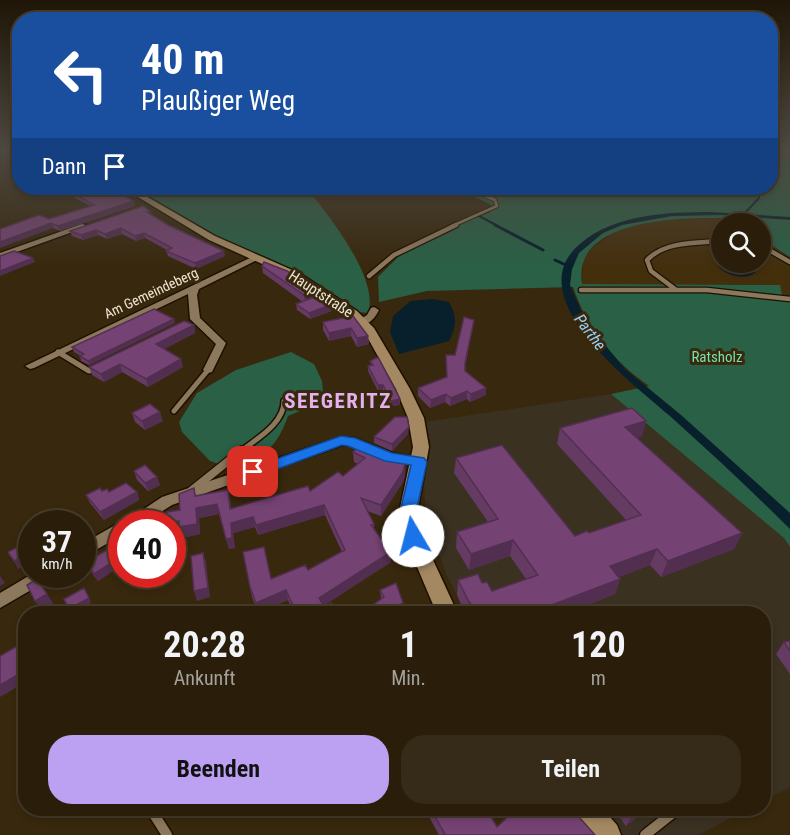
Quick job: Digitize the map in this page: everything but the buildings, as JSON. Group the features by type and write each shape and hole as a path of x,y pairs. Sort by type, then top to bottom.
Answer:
{"street":[{"name":"Hauptstraße","path":"139,195 212,238 295,275 362,322 370,331 413,410 421,447 409,508 413,536 444,606"},
{"path":"143,207 154,204"},
{"path":"0,256 98,222"},
{"name":"Am Gemeindeberg","path":"30,366 256,258"},
{"path":"195,288 192,296 195,319 221,343 208,370"},
{"path":"362,322 370,317 374,310"},
{"path":"153,510 167,501 341,441 350,441 390,457 419,462"},
{"path":"0,601 21,588"},
{"path":"591,816 607,835"}],"lane":[{"path":"369,276 394,255 419,241 498,206 495,200 483,195"},
{"path":"676,289 651,271 647,260 651,255 671,247 711,242"},
{"path":"771,251 790,262"},
{"path":"581,290 676,289 790,299"},
{"path":"185,324 195,319"},
{"path":"58,352 89,371 104,365"},
{"path":"174,411 208,370"},
{"path":"189,493 273,424 284,410 284,401"},
{"path":"155,816 167,835"},
{"path":"645,835 669,816"}],"shaded area":[{"path":"711,218 711,273 771,273 771,245 790,257 790,297 781,295 780,285 582,284 583,259 590,250 613,233 631,226 670,220"},
{"path":"611,394 784,538 790,547 790,787 771,797 771,606 462,606 447,576 426,519 424,486 431,444 425,422"},
{"path":"607,816 735,816 698,835 623,835"}],"green space":[{"name":"Ratsholz","path":"778,189 790,189 790,257 771,245 771,213 711,213 711,218 675,219 646,223 619,231 597,243 584,260 582,284 780,285 782,295 790,297 790,547 784,538 611,394 649,386 624,366 603,343 586,317 573,287 427,291 379,302 378,277 402,253 491,212 486,210 492,206 470,195 778,195"},
{"path":"146,195 312,195 338,230 359,265 370,299 368,313 358,312 296,271 220,239"},
{"path":"291,352 314,364 322,381 323,393 317,404 288,416 273,445 260,455 230,468 210,461 182,432 179,422 197,393 236,370"}],"water":[{"name":"Parthe","path":"677,213 727,213 672,216 622,225 603,233 579,253 572,269 570,285 586,322 625,369 681,415 790,513 790,529 716,458 630,382 587,337 570,312 562,288 565,264 581,243 595,233 626,220"},
{"path":"771,216 790,217 790,220 771,219"},
{"path":"729,273 755,273 742,277"},
{"path":"432,299 449,302 452,307 455,322 449,341 399,354 390,332 393,316 411,301"}],"waterway":[{"path":"745,213 759,198 759,195"},
{"path":"479,216 498,226"},
{"path":"495,225 543,250"},
{"path":"555,260 568,266"}],"district":[{"name":"SEEGERITZ","path":"338,401"}],"route":[{"path":"253,472 341,441 350,441 390,457 419,462 409,508 413,536"}]}
